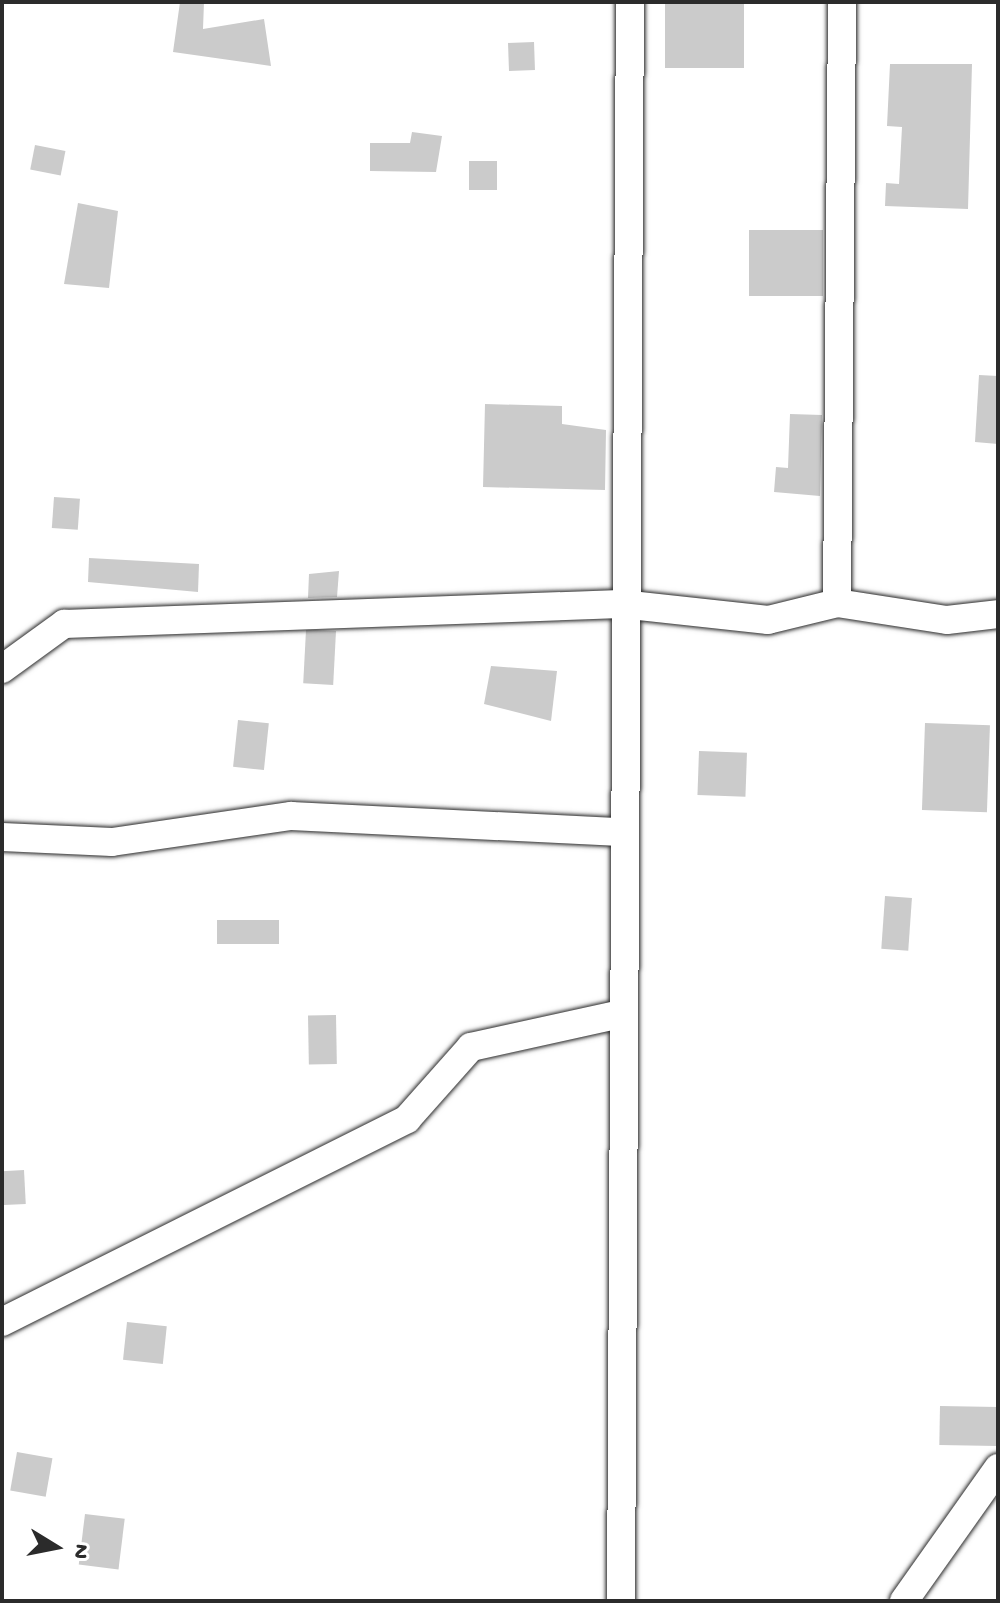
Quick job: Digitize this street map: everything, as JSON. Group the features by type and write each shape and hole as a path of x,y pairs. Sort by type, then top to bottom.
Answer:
{"street":[{"path":"621,1601 621,604 630,2"},
{"path":"837,603 842,2"},
{"path":"2,669 64,624 621,604 768,620 837,603 947,620 998,614"},
{"path":"2,837 112,842 291,816 621,832"},
{"path":"2,1322 407,1119 471,1047 621,1014"},
{"path":"904,1601 998,1468"}],"building":[{"path":"180,2 204,2 203,29 264,19 271,66 173,52"},
{"path":"665,2 744,2 744,68 665,68"},
{"path":"534,42 535,70 509,71 508,43"},
{"path":"890,64 972,64 968,209 885,206 886,183 899,184 902,127 887,126"},
{"path":"412,132 442,136 436,172 370,171 370,143 410,143"},
{"path":"35,145 65,151 61,175 30,170"},
{"path":"469,161 497,161 497,190 469,190"},
{"path":"78,203 118,211 109,288 64,284"},
{"path":"749,230 823,230 823,296 749,296"},
{"path":"979,375 998,376 998,444 975,442"},
{"path":"485,404 562,406 562,424 606,430 605,490 483,487"},
{"path":"790,414 822,415 820,496 774,492 776,467 788,468"},
{"path":"54,497 80,499 78,530 52,528"},
{"path":"89,558 199,564 198,592 88,582"},
{"path":"339,571 337,597 308,598 309,574"},
{"path":"306,629 336,631 333,685 303,683"},
{"path":"491,666 557,671 551,721 484,704"},
{"path":"238,720 269,723 264,770 233,767"},
{"path":"925,723 990,725 987,812 922,810"},
{"path":"699,751 747,753 745,797 697,795"},
{"path":"885,896 912,898 908,951 881,949"},
{"path":"217,920 279,920 279,944 217,944"},
{"path":"308,1015 336,1015 337,1064 309,1064"},
{"path":"24,1170 26,1204 4,1205 2,1171"},
{"path":"127,1322 167,1326 163,1364 123,1360"},
{"path":"940,1406 998,1407 997,1446 939,1445"},
{"path":"17,1452 52,1458 46,1497 10,1490"},
{"path":"85,1514 125,1519 118,1569 79,1565"}]}
